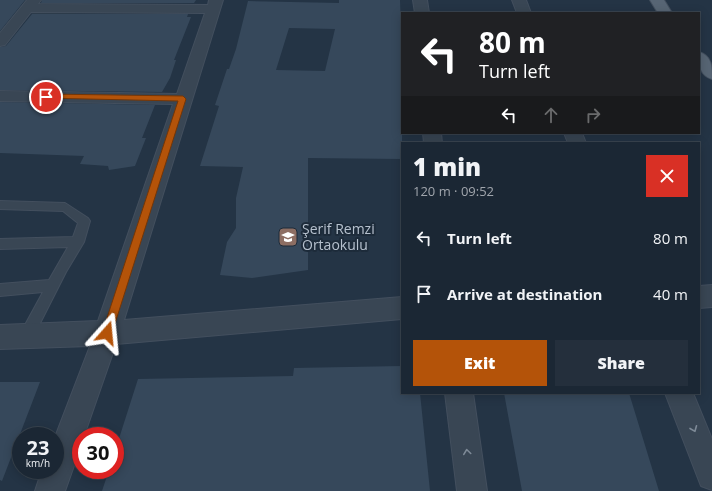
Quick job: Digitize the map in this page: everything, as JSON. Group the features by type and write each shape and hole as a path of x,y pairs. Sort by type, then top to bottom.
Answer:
{"main road":[{"path":"657,0 664,12"},
{"path":"700,58 712,74"}],"street":[{"path":"420,0 422,12"},
{"path":"519,0 524,12"},
{"path":"0,42 31,4 214,4 107,333 50,491"},
{"path":"0,96 183,99"},
{"path":"700,297 712,296"},
{"path":"0,337 107,333 401,308"},
{"path":"459,394 472,491"},
{"path":"679,394 712,475"}],"lane":[{"path":"0,205 66,207 84,221 78,242 26,336"},
{"path":"0,244 78,242"},
{"path":"0,290 53,285"}],"building":[{"path":"0,0 25,0 0,31"},
{"path":"42,0 196,0 194,3 41,3"},
{"path":"339,0 400,0 401,28 401,159 308,158 308,270 252,278 220,275 227,242 236,228 236,198 243,167 200,166 219,106 215,105 227,69 229,69 236,49 248,1 339,3","holes":["289,28 335,29 325,71 276,70"]},
{"path":"32,14 188,14 187,17 191,17 174,60 176,60 170,78 162,92 0,90 0,47 6,46"},
{"path":"0,102 155,105 142,138 146,138 135,166 109,170 108,166 80,164 84,156 0,153"},
{"path":"401,366 401,394 420,394 430,491 102,491 106,479 124,479 124,427 123,427 138,379 293,376 294,368"},
{"path":"0,382 40,382 23,427 12,427 12,455 2,481 0,480"},
{"path":"504,394 629,394 659,491 522,491"}],"place":[{"name":"Şerif Remzi Ortaokulu","path":"288,237"}],"route":[{"path":"46,97 183,99 107,333"}]}
